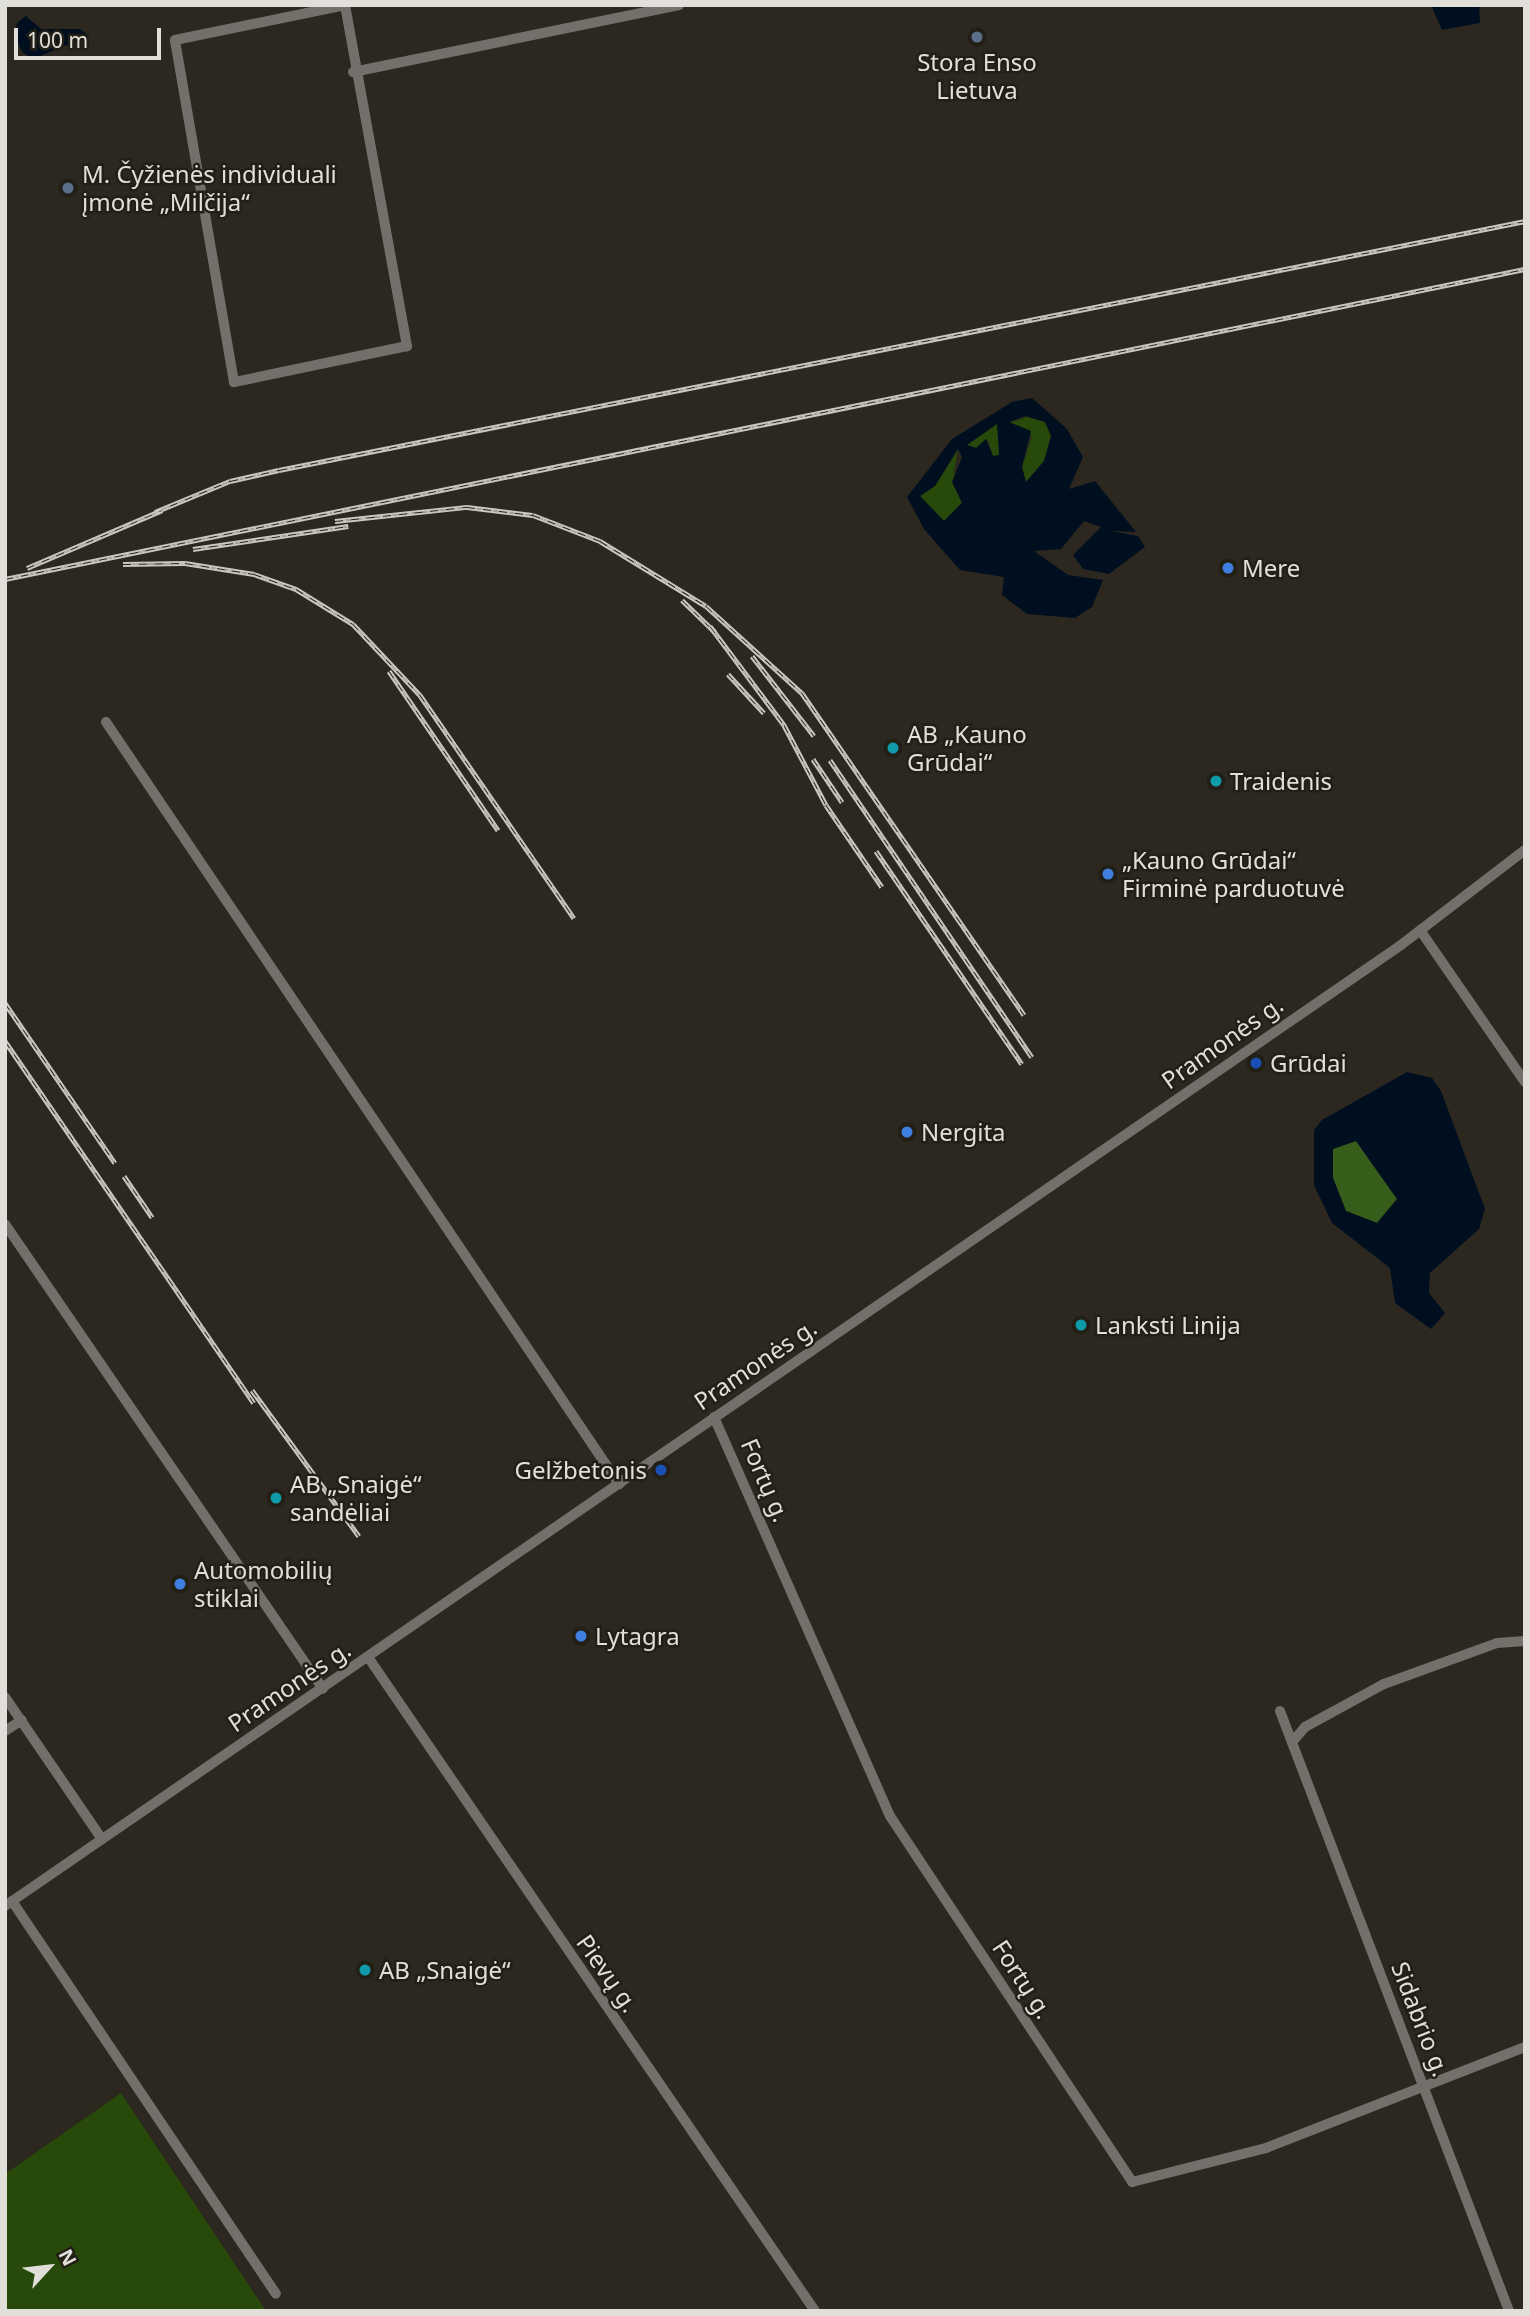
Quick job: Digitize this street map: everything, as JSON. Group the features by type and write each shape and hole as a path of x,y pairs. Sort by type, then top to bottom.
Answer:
{"street":[{"path":"345,5 353,72 407,346 234,382 175,40 345,5"},
{"path":"353,72 679,5"},
{"path":"106,722 619,1484"},
{"name":"Pramonės g.","path":"8,1904 1420,930 1525,850"},
{"path":"1420,930 1525,1082"},
{"path":"5,1224 323,1689"},
{"name":"Fortų g.","path":"714,1417 890,1816 1132,2182 1266,2148 1525,2047"},
{"path":"1292,1742 1305,1727 1384,1684 1497,1643 1525,1641"},
{"name":"Pievų g.","path":"368,1657 815,2311"},
{"path":"5,1696 102,1839"},
{"name":"Sidabrio g.","path":"1280,1711 1509,2311"},
{"path":"5,1731 22,1720"},
{"path":"8,1904 276,2294"}],"green space":[{"path":"1030,416 1045,422 1051,436 1044,461 1026,482 1022,467 1032,436 1009,423"},
{"path":"997,424 1000,455 993,456 988,440 976,448 967,445"},
{"path":"958,449 954,472 962,502 944,521 920,496 935,486"},
{"path":"1356,1141 1397,1199 1377,1223 1346,1211 1333,1178 1333,1149"},
{"path":"121,2093 266,2311 5,2311 5,2174"}],"water":[{"path":"1431,5 1479,5 1480,23 1442,30"},
{"path":"26,16 41,29 80,29 89,36 33,59 22,52 15,36 17,23"},
{"path":"1032,398 1067,429 1083,457 1069,489 1095,481 1136,532 1111,531 1138,536 1145,547 1109,574 1083,569 1073,555 1101,527 1084,521 1061,549 1034,551 1068,575 1103,580 1092,607 1075,618 1027,614 1002,595 1004,577 960,570 924,529 907,497 952,439 1012,402","holes":["1025,416 1045,422 1051,436 1044,461 1026,482 1022,467 1031,431 1009,422","997,424 999,455 993,456 986,439 976,448 967,445","958,449 962,457 952,482 962,503 944,521 920,496 935,486"]},
{"path":"1407,1072 1432,1078 1441,1091 1485,1209 1479,1229 1430,1273 1429,1293 1445,1313 1431,1329 1395,1303 1390,1268 1332,1223 1314,1185 1314,1130 1322,1120","holes":["1356,1141 1397,1199 1377,1223 1346,1211 1333,1178 1333,1149"]}],"railway":[{"path":"155,512 230,481 279,470 1525,221"},
{"path":"5,579 1525,269"},
{"path":"335,521 467,507 533,515 600,541 706,606 802,693 1024,1015"},
{"path":"27,568 162,510"},
{"path":"193,549 348,526"},
{"path":"123,564 185,563 254,574 296,589 353,624 420,695 574,918"},
{"path":"682,600 715,632"},
{"path":"710,626 784,725 826,805 882,887"},
{"path":"752,656 814,736"},
{"path":"389,671 498,830"},
{"path":"728,674 764,713"},
{"path":"813,759 842,802"},
{"path":"830,760 1032,1057"},
{"path":"876,851 1022,1064"},
{"path":"5,1003 115,1163"},
{"path":"5,1041 254,1403"},
{"path":"124,1176 152,1217"},
{"path":"252,1390 359,1536"}],"place":[{"name":"Stora Enso Lietuva","path":"977,37"},
{"name":"M. Čyžienės individuali įmonė „Milčija“","path":"68,188"},
{"name":"Mere","path":"1228,568"},
{"name":"AB „Kauno Grūdai“","path":"893,748"},
{"name":"Traidenis","path":"1216,781"},
{"name":"„Kauno Grūdai“ Firminė parduotuvė","path":"1108,874"},
{"name":"Grūdai","path":"1256,1063"},
{"name":"Nergita","path":"907,1132"},
{"name":"Lanksti Linija","path":"1081,1325"},
{"name":"Gelžbetonis","path":"661,1470"},
{"name":"AB „Snaigė“ sandėliai","path":"276,1498"},
{"name":"Automobilių stiklai","path":"180,1584"},
{"name":"Lytagra","path":"581,1636"},
{"name":"AB „Snaigė“","path":"365,1970"}]}
